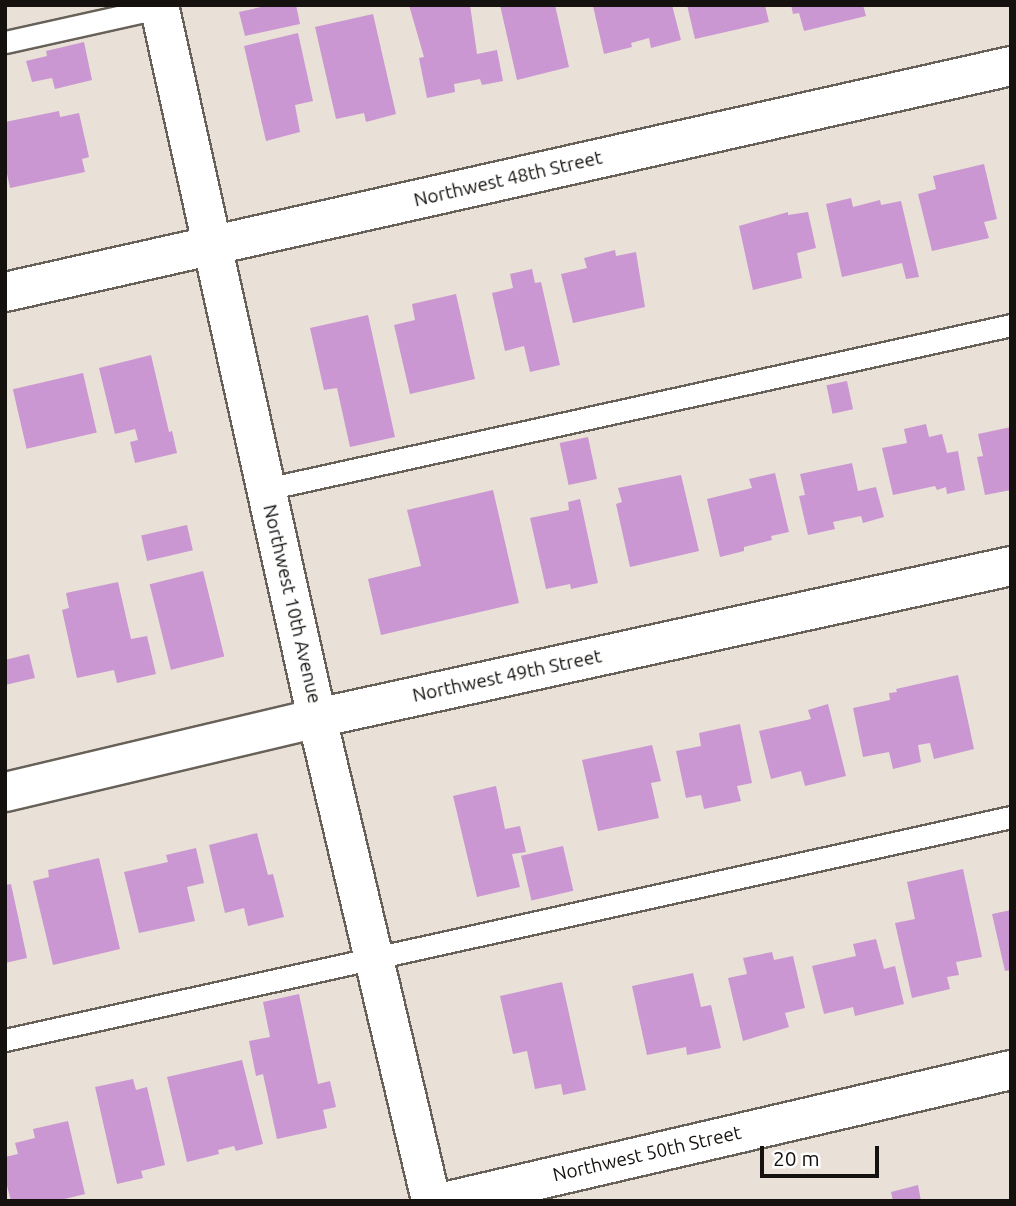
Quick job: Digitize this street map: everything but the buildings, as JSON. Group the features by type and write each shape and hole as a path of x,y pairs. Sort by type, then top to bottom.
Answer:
{"street":[{"name":"Northwest 10th Avenue","path":"163,6 212,245 317,718 431,1201"},
{"name":"Northwest 48th Street","path":"5,292 1011,66"},
{"name":"Northwest 49th Street","path":"5,792 317,718 1011,566"},
{"name":"Northwest 50th Street","path":"447,1201 1011,1070"}],"lane":[{"path":"5,42 163,6"},
{"path":"266,489 1011,324"},
{"path":"5,1040 374,956 644,901 1011,817"}]}
